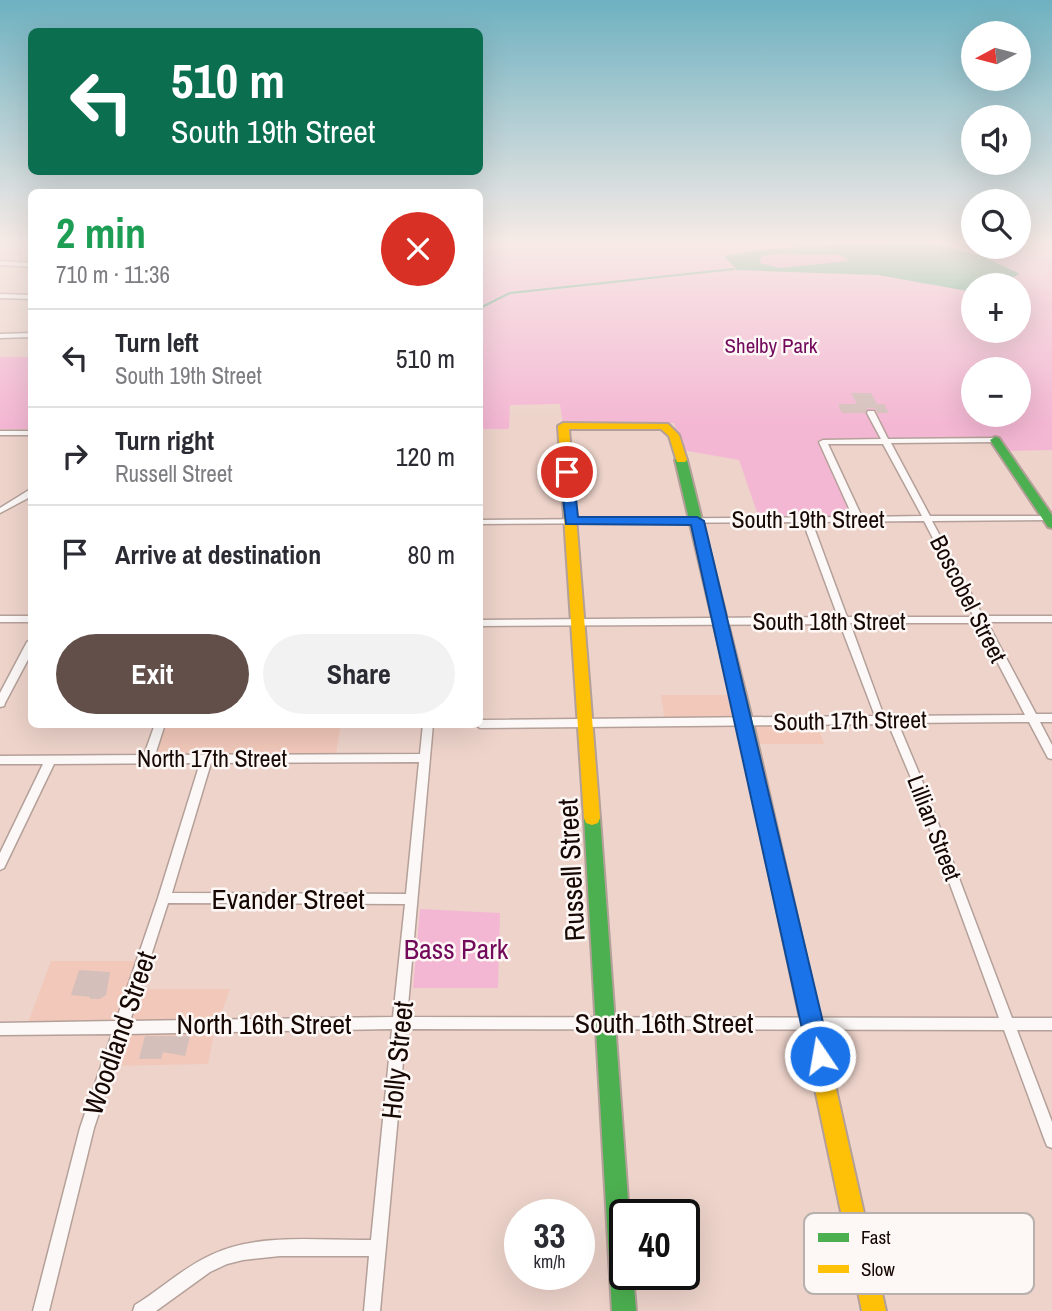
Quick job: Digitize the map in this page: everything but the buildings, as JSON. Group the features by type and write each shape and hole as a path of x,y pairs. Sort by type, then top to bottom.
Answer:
{"street":[{"path":"0,336 28,335"},
{"name":"Boscobel Street","path":"871,413 1030,718 1052,755"},
{"name":"Russell Street","path":"624,1311 587,723 563,426 668,427 679,451 697,521"},
{"path":"0,433 28,433"},
{"path":"859,520 823,442 995,440 1051,520"},
{"path":"0,511 28,494"},
{"name":"South 19th Street","path":"483,522 1051,520"},
{"path":"697,521 745,723 853,1213"},
{"name":"Lillian Street","path":"807,521 878,713 894,726 916,778 1052,1141"},
{"path":"0,619 28,619"},
{"name":"South 18th Street","path":"483,623 1052,619"},
{"path":"0,703 28,650"},
{"name":"South 17th Street","path":"483,724 1052,718"},
{"path":"148,759 159,728"},
{"name":"Holly Street","path":"372,1311 428,728"},
{"name":"Woodland Street","path":"41,1311 88,1128 164,898 206,758"},
{"name":"North 17th Street","path":"0,760 424,758"},
{"path":"0,865 50,760"},
{"name":"Evander Street","path":"164,898 411,900"},
{"name":"South 16th Street","path":"401,1023 1052,1024"},
{"name":"North 16th Street","path":"0,1028 401,1023"},
{"path":"141,1311 205,1268 228,1256 253,1251 377,1248"}],"shaded area":[{"path":"661,695 737,695 745,723 665,723"},
{"path":"817,722 824,744 750,744 745,723"},
{"path":"159,728 340,728 335,759 148,759"},
{"path":"51,961 144,961 138,989 230,989 214,1033 208,1064 108,1066 122,1026 26,1028"}],"green space":[{"name":"Shelby Park","path":"483,302 961,302 961,343 1031,343 1031,302 1052,302 1052,450 1008,451 998,438 818,440 852,516 759,518 739,460 682,450 674,423 563,425 560,404 510,405 509,429 483,429"},
{"path":"0,357 28,357 28,429 0,429"},
{"name":"Bass Park","path":"420,909 500,913 498,988 413,988"}],"waterway":[{"path":"483,306 492,302"}],"traffic: fast":[{"path":"995,440 1052,524"},
{"path":"681,460 745,723 810,1018"},
{"path":"592,818 624,1311"}],"traffic: slow":[{"path":"592,818 563,426 664,426 674,435 681,460"},
{"path":"810,1018 853,1213"},
{"path":"870,1294 874,1311"}],"route":[{"path":"567,472 571,522 697,521 820,1056"}]}
